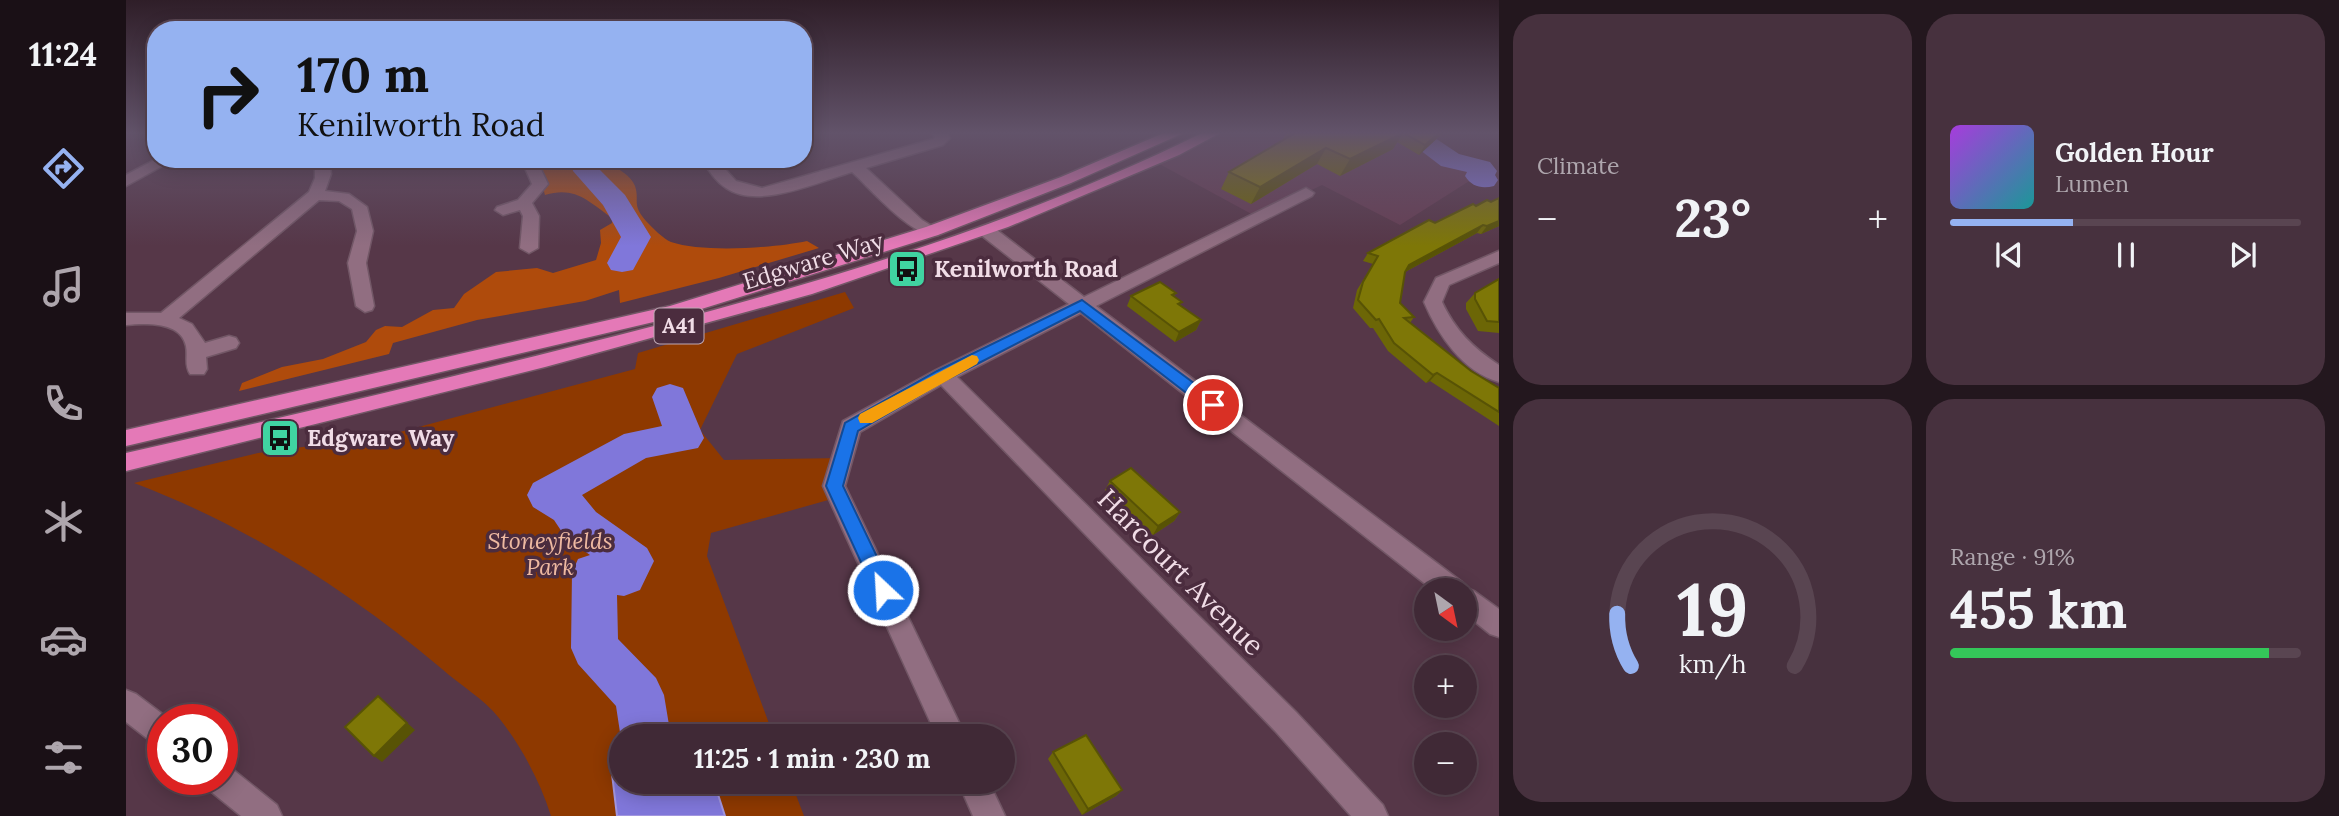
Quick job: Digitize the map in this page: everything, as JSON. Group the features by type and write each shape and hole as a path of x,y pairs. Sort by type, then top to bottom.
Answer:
{"highway":[{"name":"Edgware Way","path":"126,438 672,312 932,231 1089,170"},
{"name":"Edgware Way","path":"126,462 420,394 680,326 830,283 987,231 1132,170"}],"street":[{"path":"126,181 147,170"},
{"path":"166,319 315,195 323,183 323,170"},
{"path":"503,210 524,203 540,184 533,170"},
{"path":"716,170 724,181 736,190 763,193 845,170"},
{"path":"859,170 916,223 932,231"},
{"path":"946,724 834,486 851,427 943,375 1306,193"},
{"path":"315,195 343,197 359,206 365,231 357,263 365,306"},
{"path":"524,203 531,216 529,248"},
{"path":"987,231 1437,578"},
{"path":"1499,256 1442,282 1433,302 1444,331 1476,360 1499,375"},
{"path":"126,319 166,319 189,334 196,344 196,361 229,343"},
{"name":"Harcourt Avenue","path":"943,375 1286,722 1372,816"},
{"path":"1477,608 1499,625"},
{"path":"126,704 147,720"},
{"path":"238,793 266,816"},
{"path":"979,794 989,816"}],"shaded area":[{"path":"538,170 619,170 635,186 641,215 671,242 701,247 739,248 807,241 819,248 719,278 620,303 619,290 585,301 477,320 393,343 389,354 239,391 242,383 282,367 323,359 366,342 376,330 385,326 402,327 433,310 454,308 464,294 496,272 537,268 553,273 596,260 601,243 600,230 612,223 612,218 573,194 565,192 545,195"},
{"path":"1171,170 1475,170 1482,173 1400,225 1322,185 1257,217"},
{"path":"614,794 718,794 725,816 617,816"}],"green space":[{"name":"Stoneyfields Park","path":"845,292 854,308 737,354 700,430 724,460 843,458 839,497 711,533 707,556 769,724 609,724 609,794 796,794 804,816 551,816 529,764 515,740 493,711 479,698 371,614 296,563 217,519 134,483 258,453 385,436 635,369 638,353"}],"building":[{"path":"1232,170 1289,170 1260,187 1229,172"},
{"path":"1499,198 1499,221 1483,225 1409,265 1405,272 1400,303 1414,317 1404,318 1471,371 1499,388 1499,412 1437,373 1433,375 1394,343 1379,319 1376,320 1358,300 1363,282 1378,256 1368,253 1429,220 1435,223 1473,204 1476,206"},
{"path":"1499,279 1499,322 1487,321 1475,299 1475,293"},
{"path":"1160,282 1176,293 1172,295 1182,302 1178,304 1201,320 1179,332 1131,296"},
{"path":"1131,468 1180,512 1158,526 1110,481"},
{"path":"378,696 407,723 374,756 345,727"},
{"path":"1086,735 1122,790 1088,809 1053,752"}],"waterway":[{"path":"586,170 615,201 636,237 622,263"},
{"path":"1483,170 1478,176 1485,180"},
{"path":"644,724 639,695 595,648 594,573 624,576 632,561 581,525 569,508 547,495 638,444 685,438 670,397"}],"slow traffic":[{"path":"866,418 972,360"}],"place":[{"name":"Kenilworth Road","path":"907,269"},
{"name":"Edgware Way","path":"280,438"}],"route":[{"path":"883,590 834,486 851,427 943,375 1082,304 1213,405"}]}
